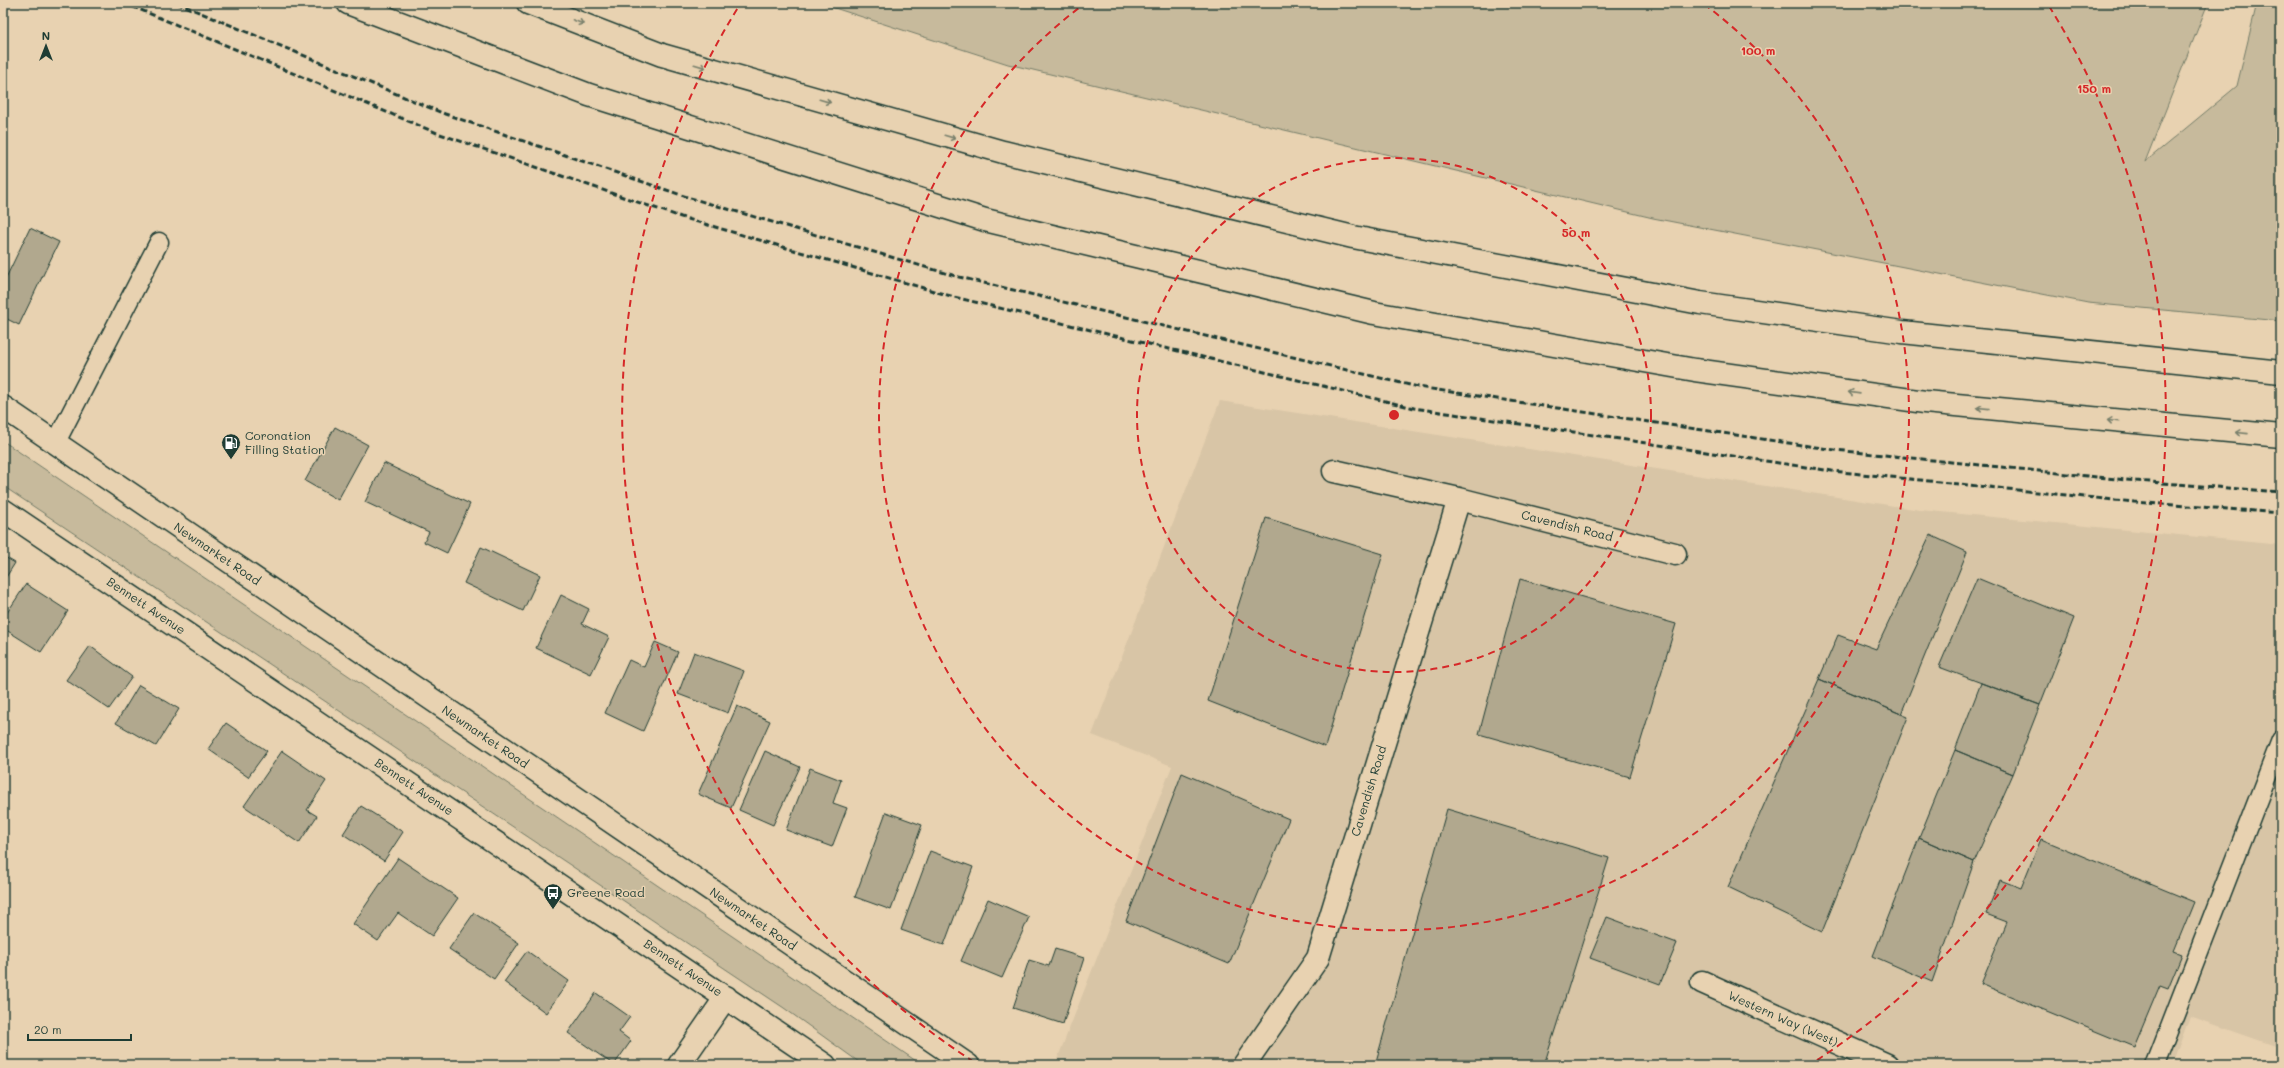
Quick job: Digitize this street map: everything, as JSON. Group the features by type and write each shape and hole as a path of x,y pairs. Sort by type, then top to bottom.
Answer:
{"main road":[{"path":"348,3 589,95 984,220 1374,313 1695,370 1924,402 2281,436"},
{"path":"528,3 662,55 1004,152 1353,237 1708,304 1902,332 2281,372"},
{"name":"Newmarket Road","path":"3,407 55,444 968,1065"},
{"name":"Cavendish Road","path":"1334,471 1459,499 1675,554"},
{"name":"Cavendish Road","path":"1244,1065 1318,958 1459,499"},
{"name":"Bennett Avenue","path":"3,510 825,1065"},
{"name":"Western Way (West)","path":"1702,982 1887,1065"},
{"path":"679,1065 726,997"}],"lane":[{"path":"55,444 159,242"},
{"path":"2155,1065 2281,740"}],"shaded area":[{"path":"819,3 2208,3 2145,162 2237,86 2257,3 2281,3 2281,321 2088,303 1653,218 1008,64"},
{"path":"1220,401 1920,510 2281,545 2281,1048 2190,1016 2172,1065 1055,1065 1172,766 1092,735"},
{"path":"3,441 922,1065 863,1065 784,1008 3,486"}],"building":[{"path":"30,228 59,242 19,325 3,317 3,284"},
{"path":"335,427 368,445 338,500 305,481"},
{"path":"384,463 470,504 447,553 424,542 429,532 365,502"},
{"path":"1266,518 1383,554 1325,747 1208,701"},
{"path":"1930,535 1967,552 1901,714 1819,679 1838,635 1876,649"},
{"path":"481,547 540,575 523,611 464,583"},
{"path":"3,556 15,563 3,582"},
{"path":"1977,578 2074,618 2040,705 1939,667"},
{"path":"1520,579 1676,624 1630,777 1479,734"},
{"path":"26,584 68,611 41,652 3,628 3,619"},
{"path":"561,595 589,609 582,624 609,637 591,674 536,648"},
{"path":"655,642 678,652 643,731 605,713 629,660 644,667"},
{"path":"90,646 132,677 109,709 66,680"},
{"path":"694,652 744,671 728,713 678,694"},
{"path":"1819,679 1908,717 1822,932 1728,887"},
{"path":"1981,683 2040,705 2013,774 1955,750"},
{"path":"139,685 179,709 156,746 116,723"},
{"path":"737,706 770,721 731,808 698,794"},
{"path":"226,723 267,751 248,777 208,749"},
{"path":"1955,750 2013,774 1974,862 1919,838"},
{"path":"282,751 326,781 307,810 317,816 299,843 244,806"},
{"path":"765,751 800,767 773,825 739,810"},
{"path":"810,768 841,780 833,803 847,808 832,847 786,830"},
{"path":"1182,773 1289,819 1229,964 1126,921"},
{"path":"361,806 403,832 384,861 343,834"},
{"path":"1447,809 1609,858 1544,1065 1375,1065"},
{"path":"886,812 922,825 891,910 855,897"},
{"path":"1919,838 1974,862 1932,982 1873,956"},
{"path":"2041,839 2194,902 2174,951 2182,954 2168,988 2160,985 2134,1047 1981,984 2007,922 1986,914 2000,880 2021,888"},
{"path":"930,851 973,867 944,945 901,930"},
{"path":"398,858 458,898 432,936 398,913 378,941 353,924"},
{"path":"988,899 1029,917 1002,978 961,961"},
{"path":"474,913 519,943 494,979 449,949"},
{"path":"1607,917 1677,943 1660,984 1590,958"},
{"path":"1055,949 1084,958 1063,1024 1013,1008 1029,960 1049,966"},
{"path":"527,951 569,981 546,1013 504,982"},
{"path":"596,993 630,1017 619,1032 631,1041 614,1065 568,1033"}],"railway":[{"path":"124,3 437,133 681,217 954,297 1414,408 1832,471 2134,502 2281,513"},
{"path":"177,3 445,114 687,197 959,277 1418,387 1835,450 2136,481 2281,492"}],"place":[{"name":"Coronation Filling Station","path":"231,460"},
{"name":"Greene Road","path":"553,910"}]}
